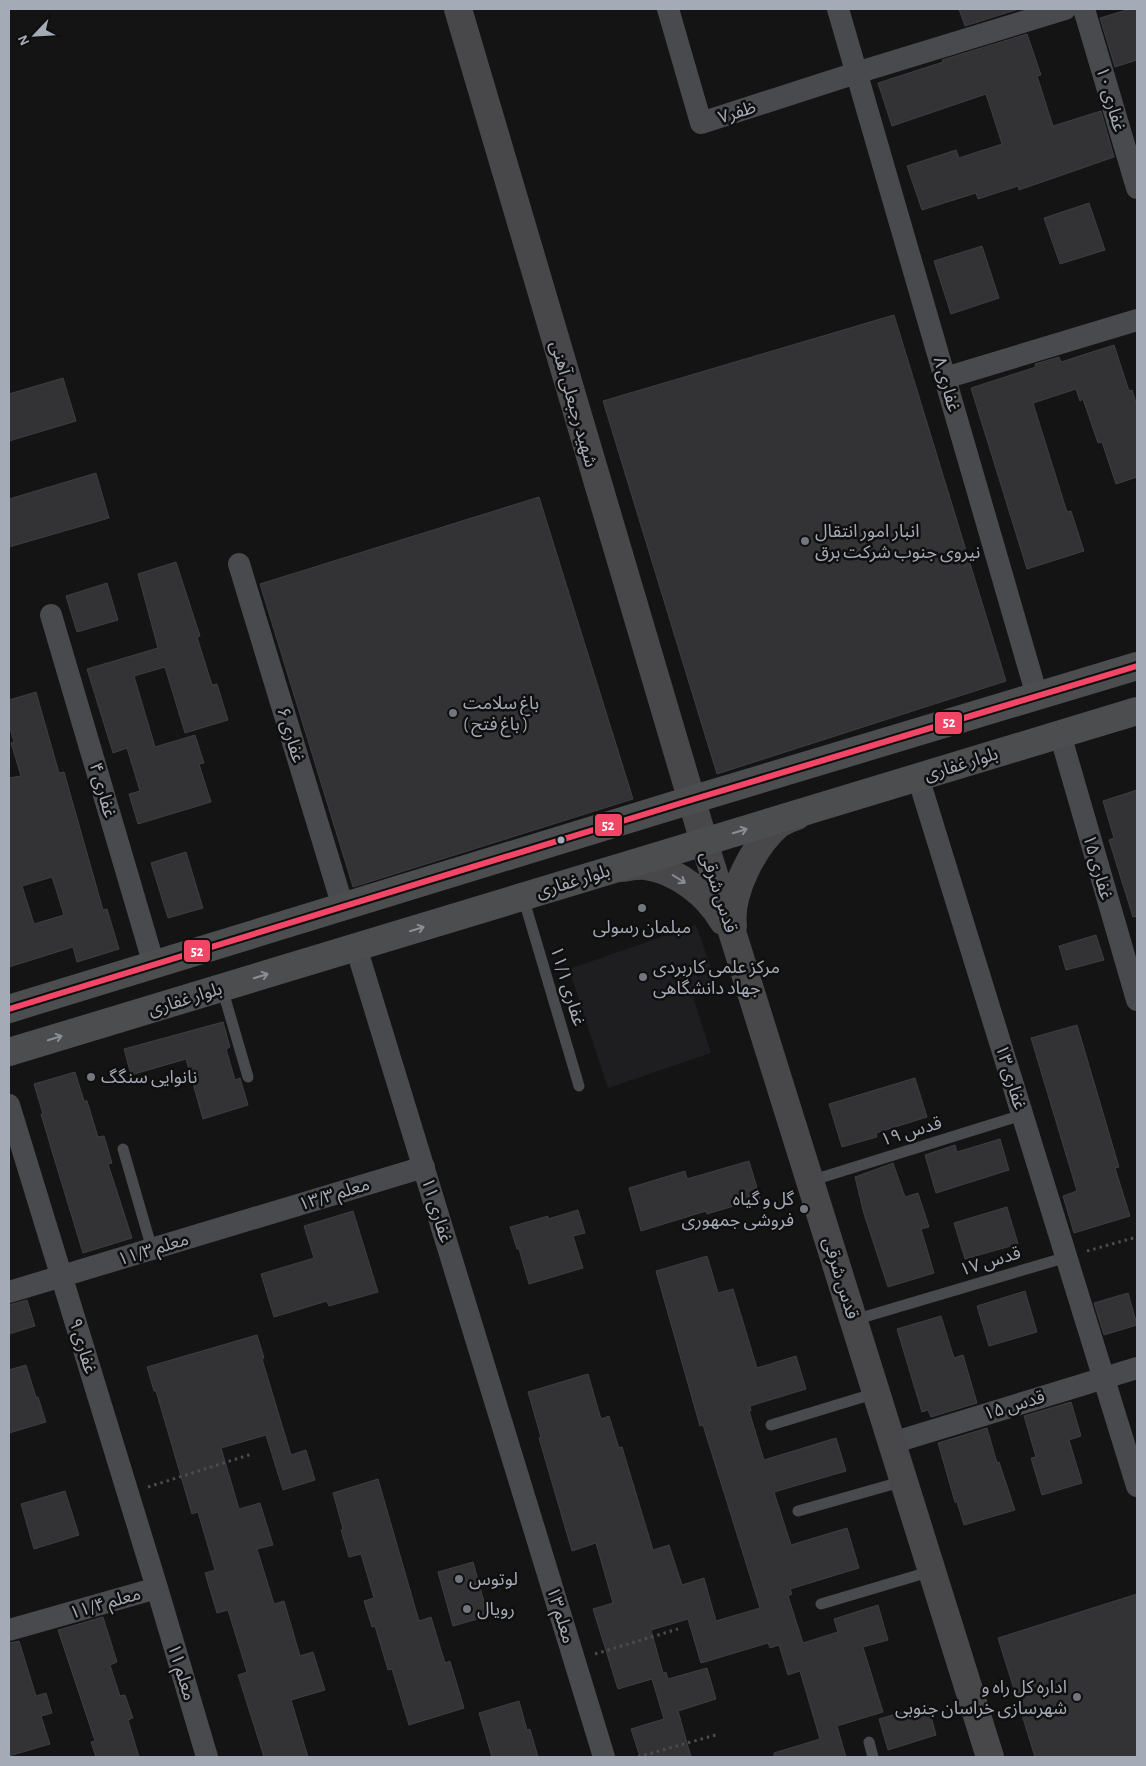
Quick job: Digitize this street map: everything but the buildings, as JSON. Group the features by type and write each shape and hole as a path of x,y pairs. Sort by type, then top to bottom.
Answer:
{"main road":[{"path":"9,1009 691,800 1137,666"},
{"name":"بلوار غفاری","path":"9,1052 1137,711"}],"street":[{"name":"شهید رجبعلی آهنی","path":"458,9 691,800"},
{"name":"ظفر۷","path":"668,9 702,123 856,73"},
{"name":"غفاری ۸","path":"838,9 1037,696"},
{"path":"856,73 1066,9"},
{"name":"غفاری ۱۰","path":"1084,9 1137,188"},
{"path":"945,378 1137,320"},
{"name":"غفاری ۶","path":"240,564 343,907"},
{"name":"غفاری ۴","path":"51,615 154,965"},
{"name":"غفاری ۱۵","path":"1060,734 1137,1000"},
{"name":"غفاری ۱۳","path":"918,777 1137,1486"},
{"name":"قدس شرقی","path":"691,800 990,1757"},
{"path":"735,942 732,913 736,895 752,859 760,846 780,824 810,810"},
{"path":"616,868 645,866 678,878 694,888 716,909 735,942"},
{"name":"غفاری ۱۱","path":"356,947 517,1474"},
{"name":"غفاری ۹","path":"9,1105 157,1588"},
{"name":"معلم ۱۳/۳","path":"244,1221 424,1167"},
{"name":"معلم ۱۱/۳","path":"9,1292 244,1221"},
{"name":"قدس ۱۵","path":"892,1443 1137,1368"},
{"name":"معلم ۱۳","path":"517,1474 604,1757"},
{"name":"معلم ۱۱/۴","path":"9,1630 157,1588"},
{"name":"معلم ۱۱","path":"157,1588 208,1757"}],"lane":[{"name":"غفاری ۱۱/۱","path":"523,896 579,1086"},
{"path":"222,988 248,1077"},
{"name":"قدس ۱۹","path":"810,1181 1022,1115"},
{"path":"123,1149 152,1249"},
{"name":"قدس ۱۷","path":"854,1320 1067,1257"},
{"path":"771,1425 876,1393"},
{"path":"798,1511 904,1480"},
{"path":"821,1604 932,1571"},
{"path":"869,1742 873,1757"}],"path":[{"path":"1067,1257 1137,1238"},
{"path":"128,1493 252,1454"},
{"path":"574,1660 678,1629"},
{"path":"638,1757 719,1734"}],"shaded area":[{"path":"696,925 717,985 692,994 711,1053 608,1088 569,969"}],"transit line":[{"name":"52","path":"9,1009 691,800 1137,666"}],"place":[{"name":"انبار امور انتقال نیروی جنوب شرکت برق","path":"805,541"},
{"name":"باغ سلامت ( باغ فتح )","path":"453,713"},
{"name":"مبلمان رسولی","path":"642,908"},
{"name":"مرکز علمی کاربردی جهاد دانشگاهی","path":"643,977"},
{"name":"نانوایی سنگگ","path":"91,1077"},
{"name":"گل و گیاه فروشی جمهوری","path":"804,1209"},
{"name":"لوتوس","path":"459,1579"},
{"name":"رویال","path":"467,1609"},
{"name":"اداره کل راه و شهرسازی خراسان جنوبی","path":"1077,1697"}]}
